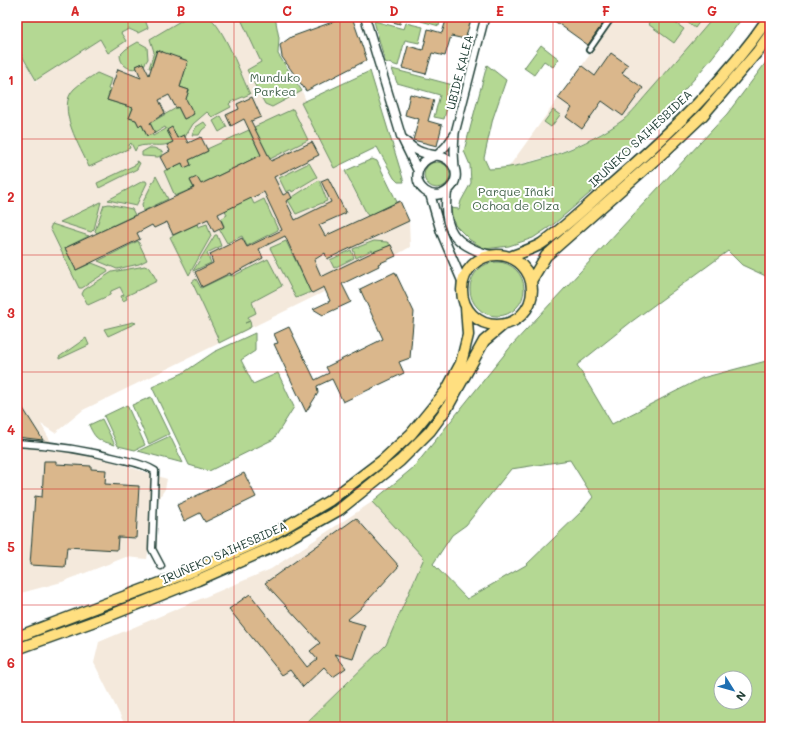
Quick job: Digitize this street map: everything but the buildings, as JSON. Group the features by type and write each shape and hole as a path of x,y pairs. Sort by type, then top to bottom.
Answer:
{"highway":[{"name":"IRUÑEKO SAIHESBIDEA","path":"510,257 540,244 560,229 650,150 696,105 740,56 769,17"},
{"name":"IRUÑEKO SAIHESBIDEA","path":"531,281 546,256 665,151 703,115 758,51 770,34"},
{"path":"500,254 510,257 524,267 531,281 532,293 529,304 518,318 503,325 492,325 481,322 472,315 466,307 461,290 462,281 466,272 472,264 480,258 500,254"},
{"name":"IRUÑEKO SAIHESBIDEA","path":"17,637 194,570 264,539 329,501 383,460 411,434 446,391 461,363 468,334 466,307"},
{"name":"IRUÑEKO SAIHESBIDEA","path":"17,649 106,617 198,580 275,546 339,510 400,461 430,431 447,408 484,341 503,325"}],"main road":[{"path":"365,17 403,140 418,171 418,182 421,187 430,194 436,195 447,192"},
{"path":"403,140 417,151 447,159 451,162 456,172 454,183 447,192 446,213 454,236 472,250 490,255"},
{"path":"418,171 423,162 434,156"},
{"path":"430,194 441,232 462,281"}],"street":[{"name":"UBIDE KALEA","path":"456,172 454,151 455,133 485,17"},
{"path":"589,50 612,17"},
{"name":"UBIDE KALEA","path":"434,156 446,146 455,133"},
{"path":"17,443 44,444 92,452 143,465 155,471 152,549 161,566"}],"shaded area":[{"path":"144,17 240,17 261,62 247,70 265,104 272,107 302,91 306,101 301,103 334,168 341,165 368,216 400,201 409,221 410,247 379,265 83,410 55,433 41,424 51,442 167,479 165,489 157,501 147,559 126,557 62,582 17,594 17,48 38,85 36,80 100,39 108,52 126,41 121,33 129,29 133,32 148,28"},
{"path":"617,17 626,17 634,23 638,17 714,17 682,56 624,120 587,141 556,154 508,168"},
{"path":"372,502 425,558 386,645 302,727 126,727 94,663 99,642 271,569"}],"green space":[{"path":"206,16 214,22 232,52 250,94 231,102 229,104 231,107 212,117 207,112 193,124 185,137 184,135 177,138 172,128 167,131 173,142 169,144 146,145 137,147 135,151 131,143 129,145 130,148 89,167 71,128 67,107 69,97 74,89 97,73 111,79 107,100 133,108 129,118 136,120 139,126 142,125 147,136 152,134 153,136 166,129 165,127 155,133 150,123 178,107 184,119 193,115 186,99 189,90 180,87 188,61 178,57 170,79 157,50 151,68 149,68 154,52 150,39 187,17"},
{"path":"17,17 144,17 148,28 138,33 129,29 121,33 126,41 108,53 100,39 36,80 17,47"},
{"name":"Munduko Parkea","path":"240,17 275,17 279,38 278,54 302,91 272,107 265,104 247,70 261,62"},
{"path":"422,17 441,17 439,26 421,21"},
{"path":"653,17 667,17 684,29 674,43 648,24"},
{"path":"680,17 703,17 695,28"},
{"name":"Parque Iñaki Ochoa de Olza","path":"714,17 743,17 727,39 676,100 599,175 604,181 554,224 533,238 509,246 485,249 470,240 455,225 450,208 459,209 461,201 471,183 470,165 464,151 487,65 506,80 493,118 484,158 489,169 505,168 541,160 559,154 594,138 623,120 630,114"},
{"path":"374,21 404,29 406,23 423,27 419,43 405,40 398,66 385,62"},
{"path":"138,42 147,47 148,59 144,65 143,63 136,66 137,68 134,69 128,68 121,61 120,55 126,49"},
{"path":"541,45 559,59 553,67 544,61 534,75 524,68"},
{"path":"770,57 770,278 742,265 728,251 631,322 577,365 612,424 702,378 770,360 770,727 302,727 386,645 424,558 372,502 414,467 512,345 727,114","holes":["570,460 593,497 581,512 526,565 467,599 433,564 452,535 466,525 511,469"]},
{"path":"392,69 453,85 444,119 434,117 440,95 397,83"},
{"path":"370,71 404,182 398,182 394,178 377,147 334,168 301,103"},
{"path":"293,109 308,140 270,159 254,127"},
{"path":"553,110 560,115 551,127 544,122"},
{"path":"221,116 227,127 219,132 213,121"},
{"path":"204,122 207,126 199,135 192,135 196,127"},
{"path":"249,130 261,155 201,184 190,181 194,188 175,196 164,171 182,163 191,165 189,160 208,151 207,149"},
{"path":"149,148 154,148 163,152 162,155 158,157 142,156 142,152"},
{"path":"372,159 377,161 397,202 368,216 345,171"},
{"path":"136,161 140,163 137,169 99,188 97,183 137,164"},
{"path":"437,162 446,166 450,175 446,184 437,188 428,184 424,175 428,166"},
{"path":"309,163 317,177 292,192 291,190 286,192 279,178"},
{"path":"156,176 168,199 143,211 142,204"},
{"path":"319,180 327,201 296,214 288,200"},
{"path":"143,181 146,181 147,183 136,206 108,200"},
{"path":"251,198 254,204 264,199 278,230 247,246 242,236 227,243 219,229 224,226 221,219 227,215 225,210"},
{"path":"101,202 94,229 91,232 60,222"},
{"path":"109,204 132,209 135,215 97,233 95,231 104,205"},
{"path":"52,224 89,236 65,248 76,270 92,263 107,269 108,271 82,288 79,288 50,228"},
{"path":"197,224 198,227 207,224 211,236 189,275 170,237"},
{"path":"215,235 217,235 221,246 207,253 211,263 193,271"},
{"path":"138,241 147,260 139,264 117,269 98,261"},
{"path":"286,241 311,292 296,298 270,248"},
{"path":"374,241 387,242 391,245 374,253 372,250 356,258 353,249"},
{"path":"351,250 354,258 334,268 330,260"},
{"path":"268,259 282,286 252,302 256,313 248,317 251,327 219,343 192,282 196,279 201,288 228,275 233,276"},
{"path":"492,262 502,262 512,266 520,274 524,284 524,294 520,304 512,312 502,316 492,316 482,312 474,304 470,294 470,284 474,274 482,266"},
{"path":"149,266 157,281 126,296 127,299 123,301 121,296 124,295 120,287 111,291 110,295 88,305 82,294 84,290 112,272"},
{"path":"133,322 136,323 108,336 104,329"},
{"path":"255,333 255,351 241,360 253,384 278,373 294,407 274,439 209,471 189,465 152,387 183,373 214,352"},
{"path":"86,338 89,345 59,359 59,357"},
{"path":"151,397 169,434 149,444 132,405"},
{"path":"127,405 145,445 135,450 118,446 104,416"},
{"path":"102,419 115,445 99,439 91,430 89,425"},
{"path":"170,436 183,463 138,451"}]}
